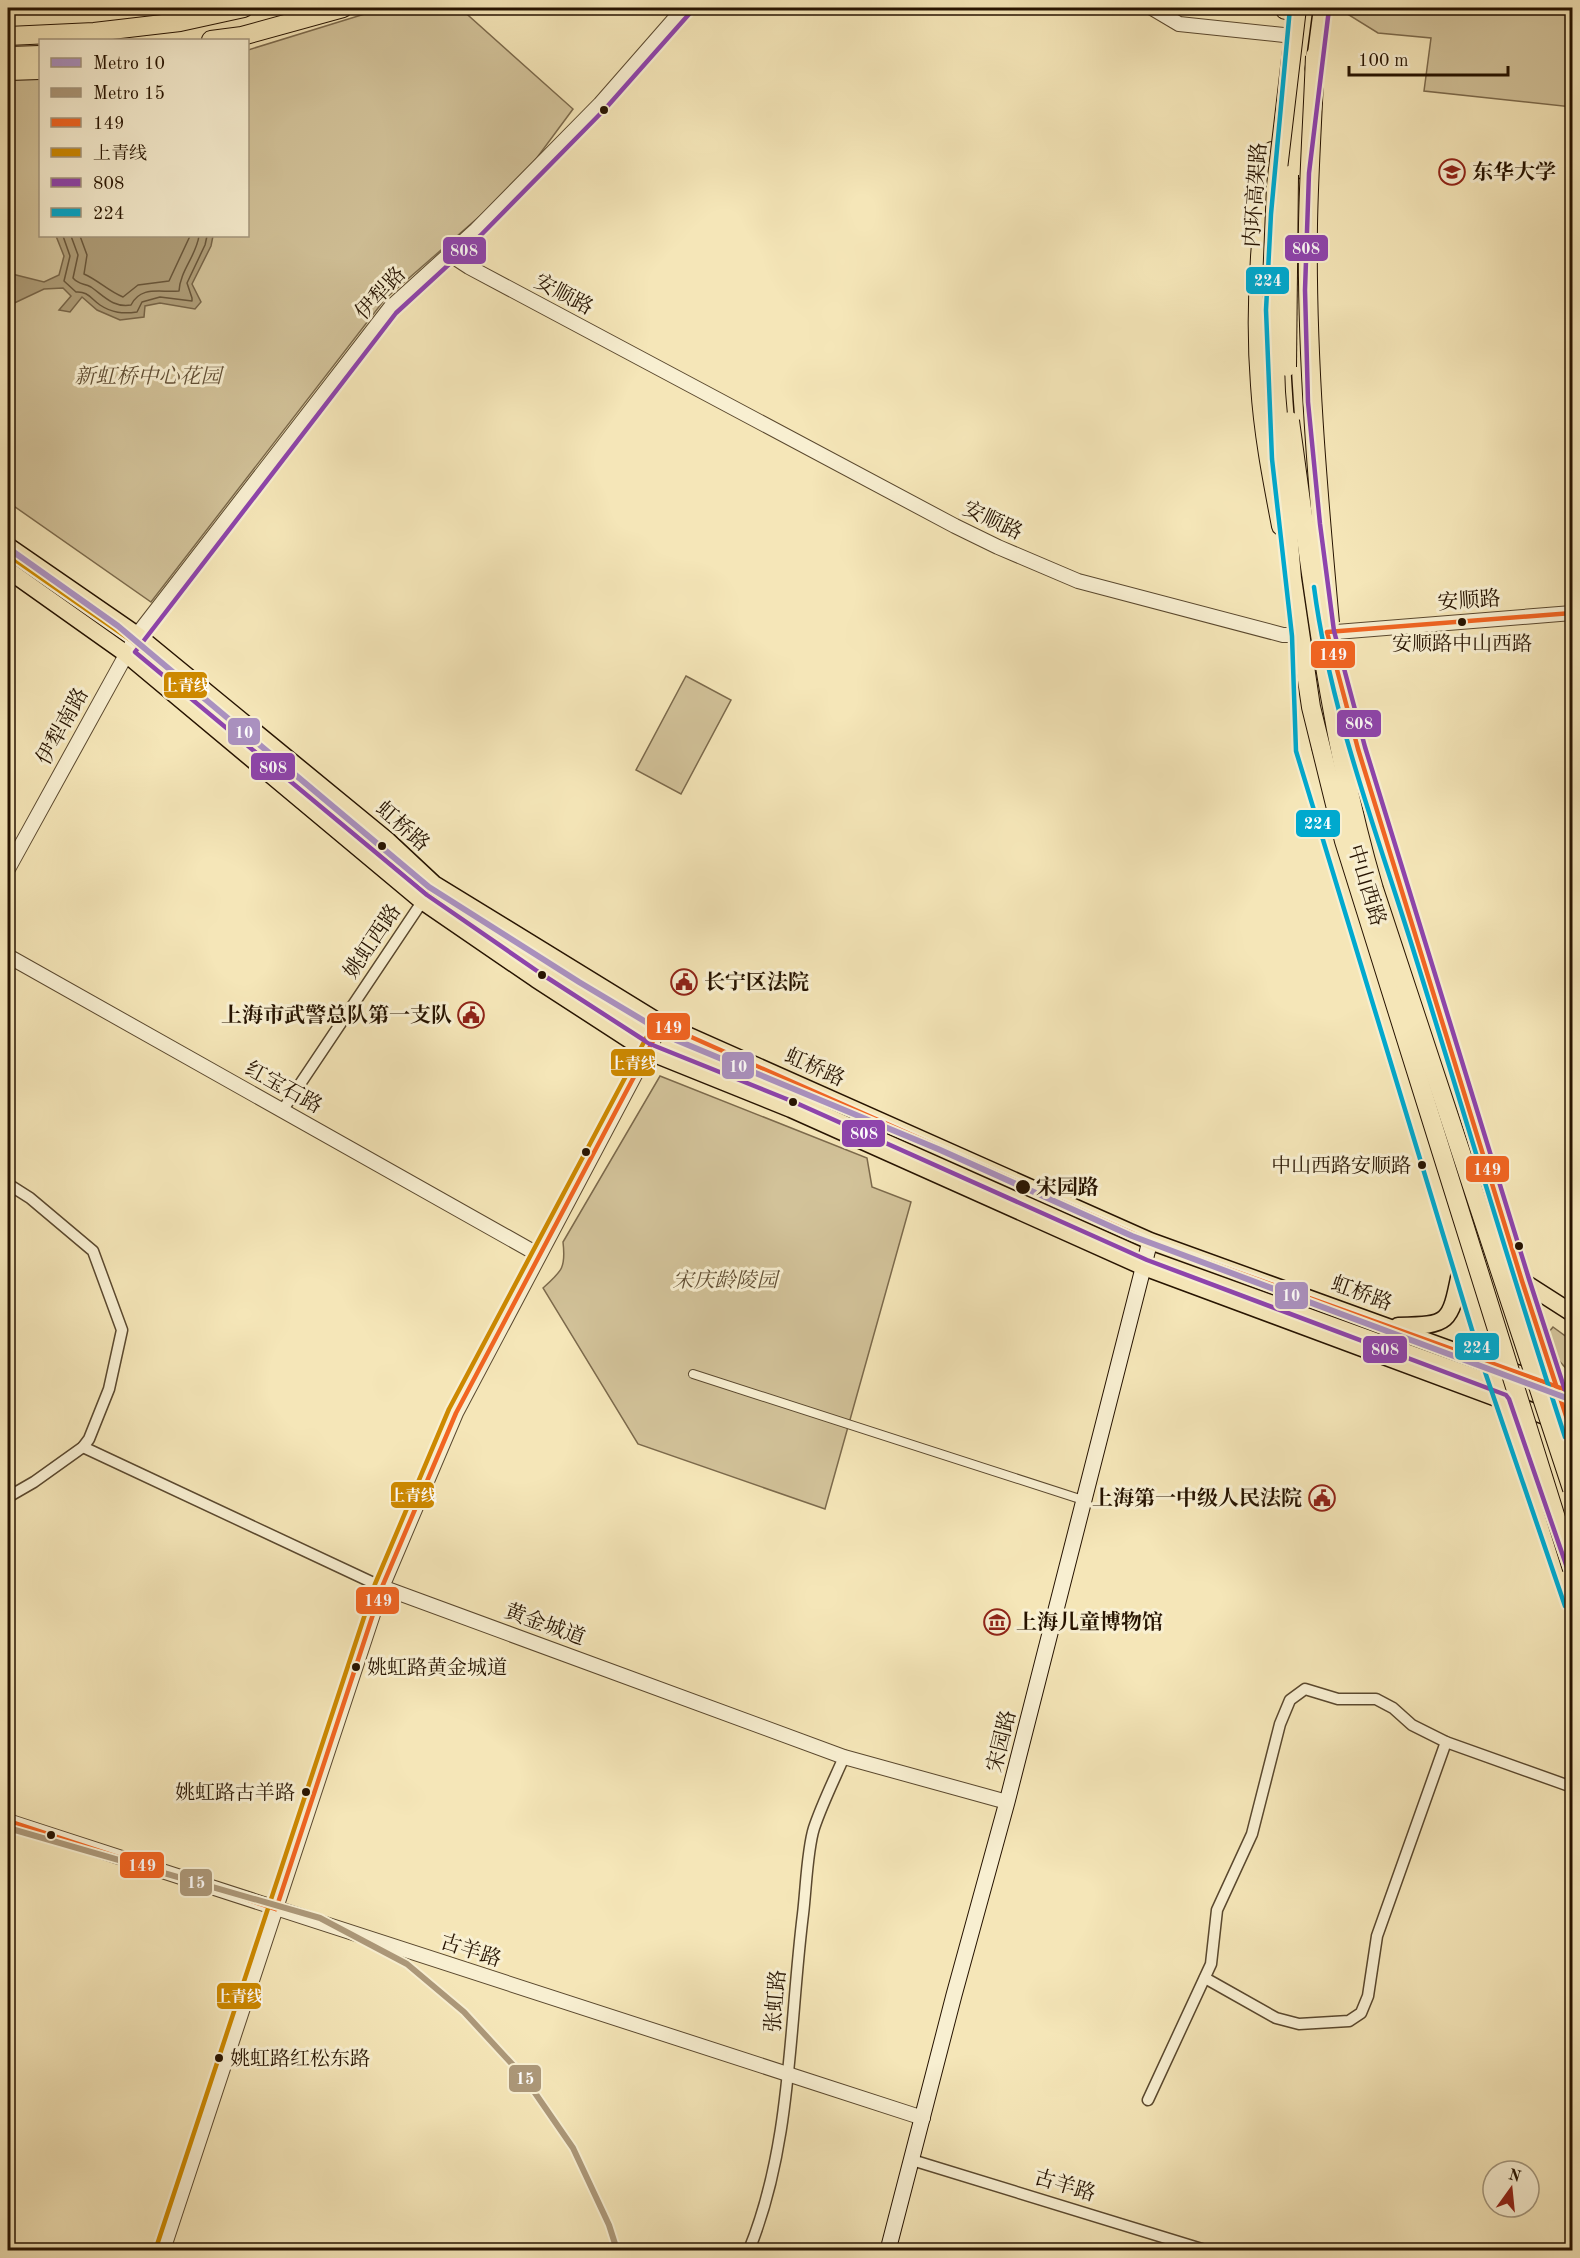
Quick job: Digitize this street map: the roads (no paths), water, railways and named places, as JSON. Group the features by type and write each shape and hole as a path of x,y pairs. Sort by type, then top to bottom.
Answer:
{"highway":[{"path":"8,36 94,32 148,26 180,22 244,8"},
{"path":"236,38 344,8"},
{"path":"1276,186 1285,8"},
{"name":"内环高架路","path":"1297,8 1276,186 1272,282 1276,392 1292,578 1311,707 1344,842 1572,1569"},
{"name":"内环高架路","path":"1308,8 1288,182 1286,397 1313,590 1342,768 1355,825 1374,889 1572,1489"},
{"path":"1292,578 1268,460 1260,384 1258,284 1267,185 1293,36"},
{"path":"8,56 39,55"},
{"path":"1315,56 1308,225 1309,300 1315,430 1342,768"},
{"path":"8,71 39,70"}],"main road":[{"name":"中山西路","path":"1297,8 1278,215 1273,310 1279,459 1299,635 1303,749 1490,1364 1572,1604"},
{"name":"中山西路","path":"1322,8 1315,56 1298,232 1297,290 1301,403 1327,632 1358,749 1420,943 1522,1281 1565,1389 1571,1429"},
{"name":"虹桥路","path":"8,546 137,635 388,841 434,884 662,1024 1150,1241 1565,1389"},
{"path":"8,570 125,653 422,901 647,1051 791,1109 1144,1267 1571,1429"},
{"name":"宋园路","path":"888,2250 1007,1802 1150,1241"},
{"path":"1386,1326 1434,1325 1445,1320 1454,1302 1461,1270"},
{"path":"1522,1281 1572,1313"}],"street":[{"name":"伊犁路","path":"137,635 390,308 449,254 600,104 684,8"},
{"path":"1152,8 1179,24 1293,36"},
{"name":"安顺路","path":"449,254 469,267 998,547 1078,581 1283,635 1572,613"},
{"name":"伊犁南路","path":"8,869 125,653 137,635"},
{"name":"姚虹西路","path":"282,1111 434,884"},
{"name":"红宝石路","path":"8,956 539,1255"},
{"path":"163,2250 382,1587 456,1413 662,1024"},
{"path":"8,1184 30,1198 93,1251 122,1330 109,1389 89,1439 83,1447 34,1482 8,1497"},
{"path":"693,1374 1083,1500"},
{"name":"黄金城道","path":"83,1447 382,1587 844,1757 1007,1802"},
{"path":"1148,2100 1211,1964 1218,1910 1252,1834 1280,1725 1290,1700 1305,1689 1338,1700 1376,1700 1393,1708 1412,1725 1446,1742 1572,1787"},
{"path":"1205,1978 1276,2018 1299,2025 1349,2021 1361,2013 1368,1996 1377,1936 1446,1742"},
{"name":"张虹路","path":"749,2250 765,2207 774,2169 788,2075 800,1937 814,1830 844,1757"},
{"name":"古羊路","path":"8,1821 922,2118"},
{"name":"古羊路","path":"912,2160 1205,2250"}],"water":[{"path":"56,237 213,237 211,246 192,284 201,302 195,309 160,303 145,306 144,317 120,320 97,310 82,297 70,312 59,310 71,296 63,288 44,289 8,306 8,273 44,282 59,275 64,256"}],"metro line":[{"name":"10","path":"8,548 118,626 429,887 676,1040 938,1149 1132,1236 1572,1400"},
{"name":"15","path":"8,1828 320,1918 407,1964 464,2012 524,2077 573,2148 609,2225 617,2250"}],"place":[{"name":"东华大学","path":"1452,172"},
{"name":"安顺路中山西路","path":"1462,622"},
{"name":"长宁区法院","path":"684,982"},
{"name":"上海市武警总队第一支队","path":"471,1015"},
{"name":"中山西路安顺路","path":"1422,1165"},
{"name":"宋园路","path":"1023,1187"},
{"name":"上海第一中级人民法院","path":"1322,1498"},
{"name":"上海儿童博物馆","path":"997,1622"},
{"name":"姚虹路黄金城道","path":"356,1667"},
{"name":"姚虹路古羊路","path":"306,1792"},
{"name":"姚虹路红松东路","path":"219,2058"}],"park label":[{"name":"新虹桥中心花园","path":"148,376"},
{"name":"宋庆龄陵园","path":"725,1280"}]}
